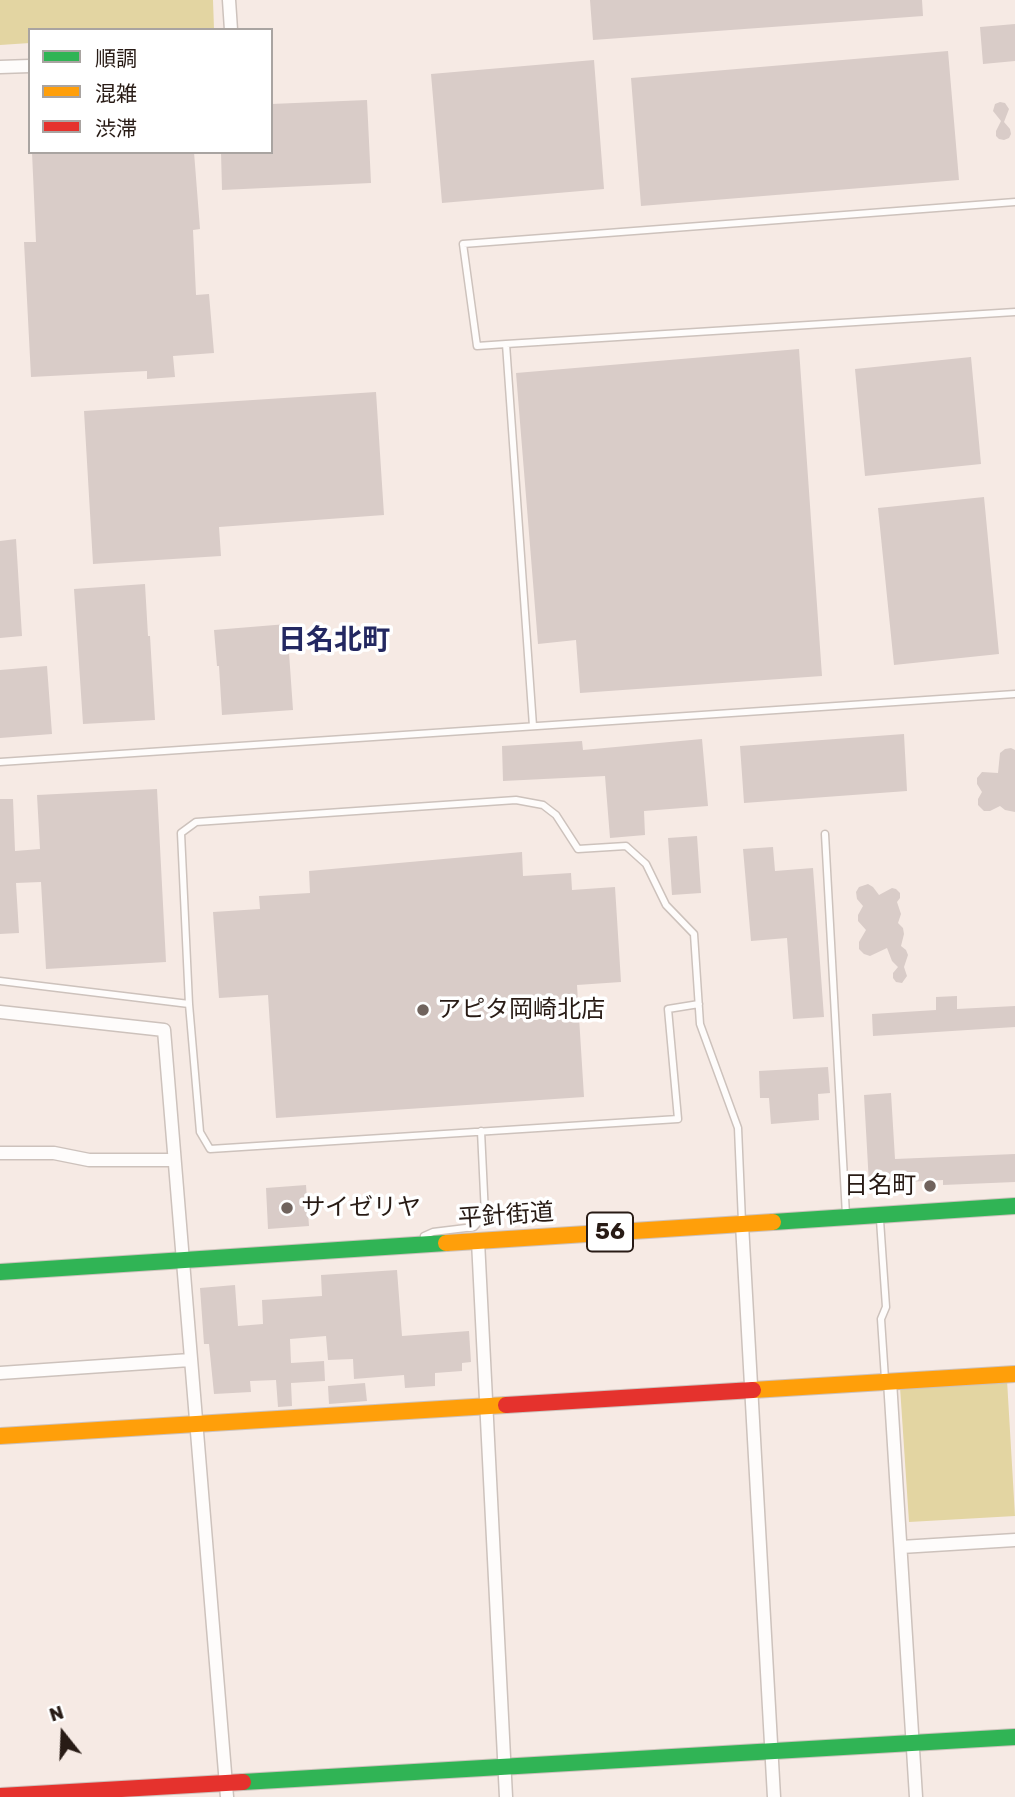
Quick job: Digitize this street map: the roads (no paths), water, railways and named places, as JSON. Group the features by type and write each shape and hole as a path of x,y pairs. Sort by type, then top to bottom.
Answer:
{"street":[{"path":"229,0 231,28"},
{"path":"0,67 28,66"},
{"path":"0,1012 164,1030 226,1790"},
{"path":"0,1153 54,1153 89,1160 174,1160"},
{"name":"平針街道","path":"0,1272 1015,1206"},
{"path":"742,1224 774,1797"},
{"path":"478,1241 506,1797"},
{"path":"0,1373 190,1360"},
{"path":"0,1436 1015,1374"},
{"path":"888,1381 916,1797"},
{"path":"901,1546 1015,1540"},
{"path":"0,1796 226,1790 505,1767 1015,1737"}],"lane":[{"path":"1015,202 463,244 477,346 1015,312"},
{"path":"506,345 533,726"},
{"path":"0,762 1015,694"},
{"path":"699,1004 668,1009 678,1119 210,1149 200,1132 181,833 196,822 516,800 542,805 556,815 578,849 626,846 646,864 666,905 694,934 699,1004 700,1024 738,1128 742,1224"},
{"path":"825,834 846,1217"},
{"path":"0,981 190,1004"},
{"path":"403,1246 433,1232 474,1227 485,1215 481,1131"},
{"path":"880,1215 886,1307 881,1319 888,1381"}],"place":[{"name":"アピタ岡崎北店","path":"423,1010"},
{"name":"日名町","path":"930,1186"},
{"name":"サイゼリヤ","path":"287,1208"}],"district":[{"name":"日名北町","path":"334,641"}]}
